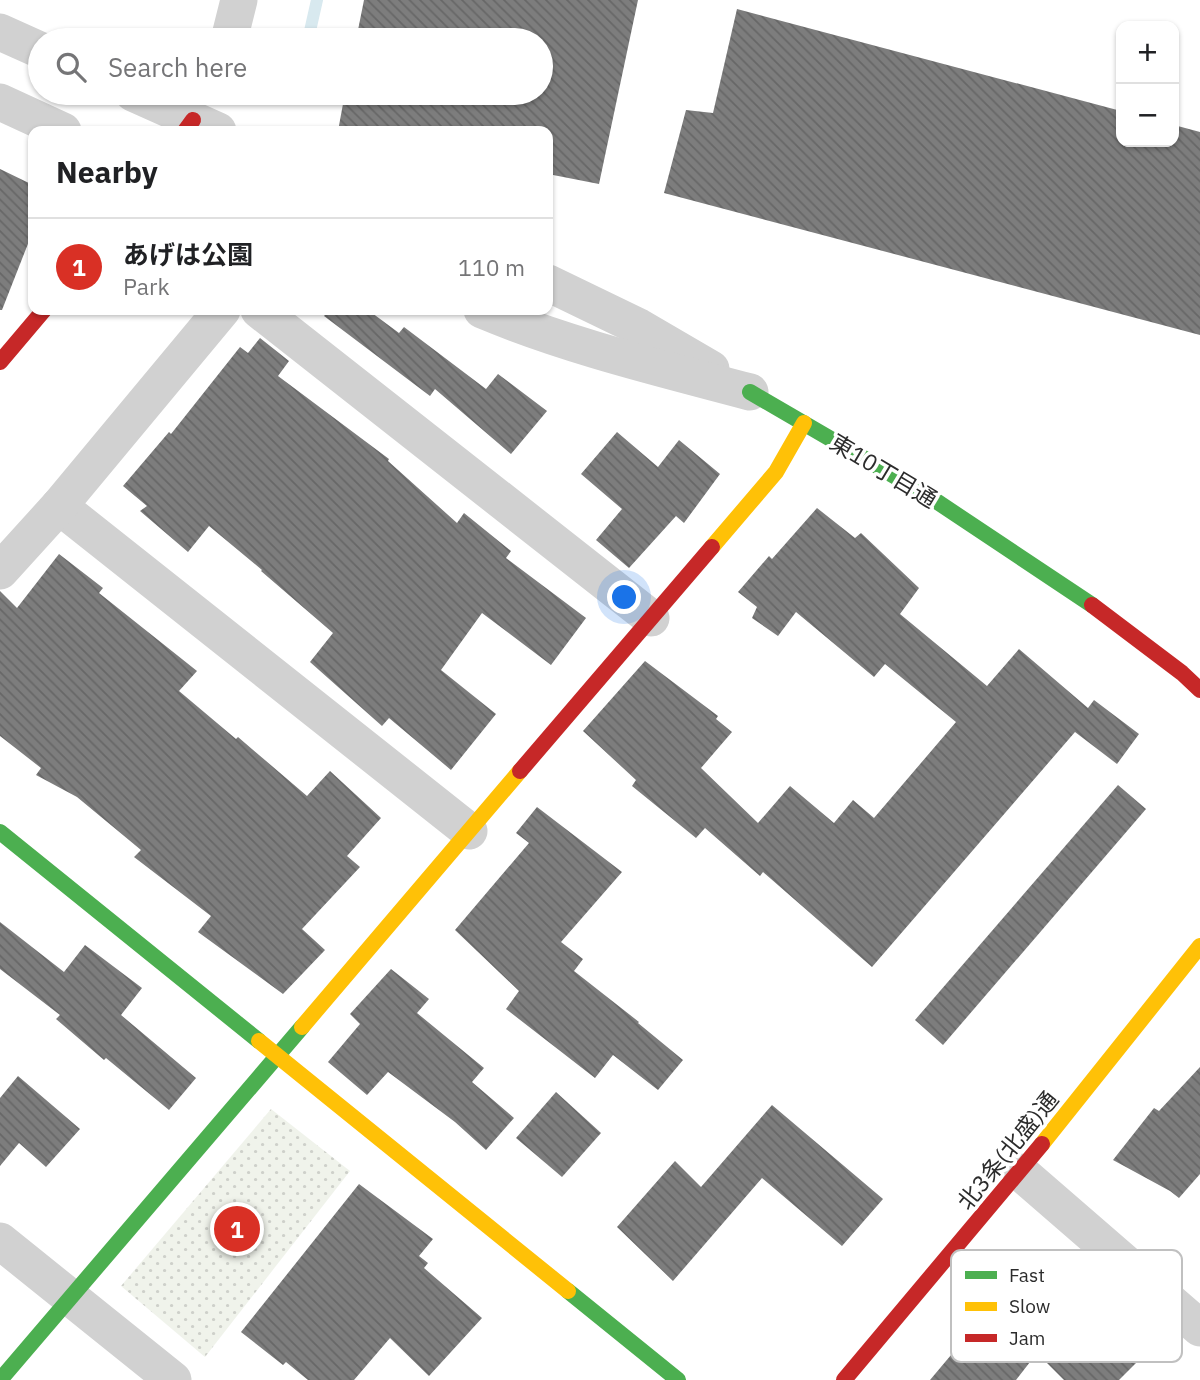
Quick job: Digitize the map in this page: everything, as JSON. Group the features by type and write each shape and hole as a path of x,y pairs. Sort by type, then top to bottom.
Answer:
{"street":[{"path":"232,28 239,0"},
{"path":"0,32 28,45"},
{"path":"0,102 52,126"},
{"path":"164,105 200,119"},
{"name":"東10丁目通","path":"553,285 639,327 927,495 1118,623 1182,673 1200,691"},
{"path":"0,362 40,315"},
{"path":"0,571 59,506 218,315"},
{"path":"265,315 651,618"},
{"path":"494,315 606,354 750,392"},
{"path":"0,1380 776,472 804,423"},
{"path":"59,506 469,831"},
{"path":"0,832 678,1380"},
{"name":"北3条(北盛)通","path":"955,1250 1200,946"},
{"path":"1020,1172 1110,1250"},
{"path":"0,1241 173,1380"},
{"name":"北3条(北盛)通","path":"848,1379 951,1255"},
{"path":"1182,1312 1200,1328"}],"shaded area":[{"path":"271,1109 350,1171 205,1357 121,1286"}],"building":[{"path":"364,0 638,0 599,184 553,175 553,126 339,126 343,105 553,105 553,28 358,28"},
{"path":"737,9 1116,110 1116,147 1179,147 1179,126 1200,132 1200,335 664,193 686,110 713,113"},
{"path":"0,169 28,183 28,244 0,310"},
{"path":"375,315 399,333 404,327 486,389 498,374 547,411 511,454 435,389 430,396 324,316"},
{"path":"260,338 289,361 278,376 389,459 388,461 457,523 464,513 511,551 506,558 586,618 551,665 482,613 441,670 496,714 451,770 389,718 382,726 310,662 333,633 262,570 209,526 188,552 140,511 147,506 123,486 169,432 171,434 240,347 248,353"},
{"path":"617,432 658,467 679,440 720,474 684,523 676,516 629,568 596,540 622,509 581,474"},
{"path":"817,508 855,538 861,533 919,588 900,614 987,686 1019,649 1088,708 1094,700 1139,734 1117,764 1075,732 872,967 763,872 760,876 705,828 696,838 632,786 636,780 583,731 645,661 718,716 716,719 732,732 701,768 758,823 790,786 834,823 853,800 874,818 956,722 885,664 874,677 796,612 778,636 752,618 757,607 738,592 769,556 772,559"},
{"path":"59,554 103,588 99,593 197,671 179,691 236,739 238,737 307,796 330,771 381,818 347,856 360,867 302,929 325,950 283,994 198,932 211,916 134,857 141,850 77,797 36,775 41,768 0,736 0,591 17,608"},
{"path":"1118,785 1146,809 943,1045 915,1020"},
{"path":"537,807 622,872 561,942 583,959 574,971 683,1060 658,1090 613,1055 595,1078 506,1009 519,991 455,930 529,843 516,833"},
{"path":"0,922 64,972 85,945 142,988 121,1015 196,1078 169,1110 106,1058 104,1060 56,1019 60,1015 0,969"},
{"path":"391,969 429,999 417,1013 484,1068 472,1082 514,1118 486,1150 455,1122 388,1072 367,1095 328,1062 360,1024 350,1014"},
{"path":"1200,1067 1200,1174 1179,1198 1113,1160 1154,1108 1159,1111"},
{"path":"18,1076 80,1129 46,1167 19,1143 0,1166 0,1098"},
{"path":"556,1092 601,1133 562,1177 516,1138"},
{"path":"772,1105 883,1199 842,1246 762,1178 673,1281 617,1227 675,1161 701,1187"},
{"path":"359,1184 433,1239 419,1256 428,1263 424,1268 482,1318 429,1376 390,1338 354,1380 308,1380 286,1362 283,1365 241,1332"},
{"path":"951,1355 951,1362 1030,1362 1016,1380 930,1380"},
{"path":"1046,1362 1137,1362 1119,1380 1064,1380"}],"waterway":[{"path":"311,28 317,0"}],"traffic: fast":[{"path":"750,392 927,495 1092,605"},
{"path":"0,832 259,1041"},
{"path":"0,1380 302,1027"},
{"path":"568,1291 678,1380"}],"traffic: slow":[{"path":"712,547 776,472 804,423"},
{"path":"302,1027 520,771"},
{"path":"1042,1144 1200,946"},
{"path":"259,1041 568,1291"}],"traffic: jam":[{"path":"189,126 193,120"},
{"path":"0,362 40,315"},
{"path":"520,771 712,547"},
{"path":"1092,605 1182,673 1200,690"},
{"path":"953,1250 1042,1144"},
{"path":"844,1380 951,1252"}],"place":[{"name":"あげは公園","path":"237,1229"}]}
